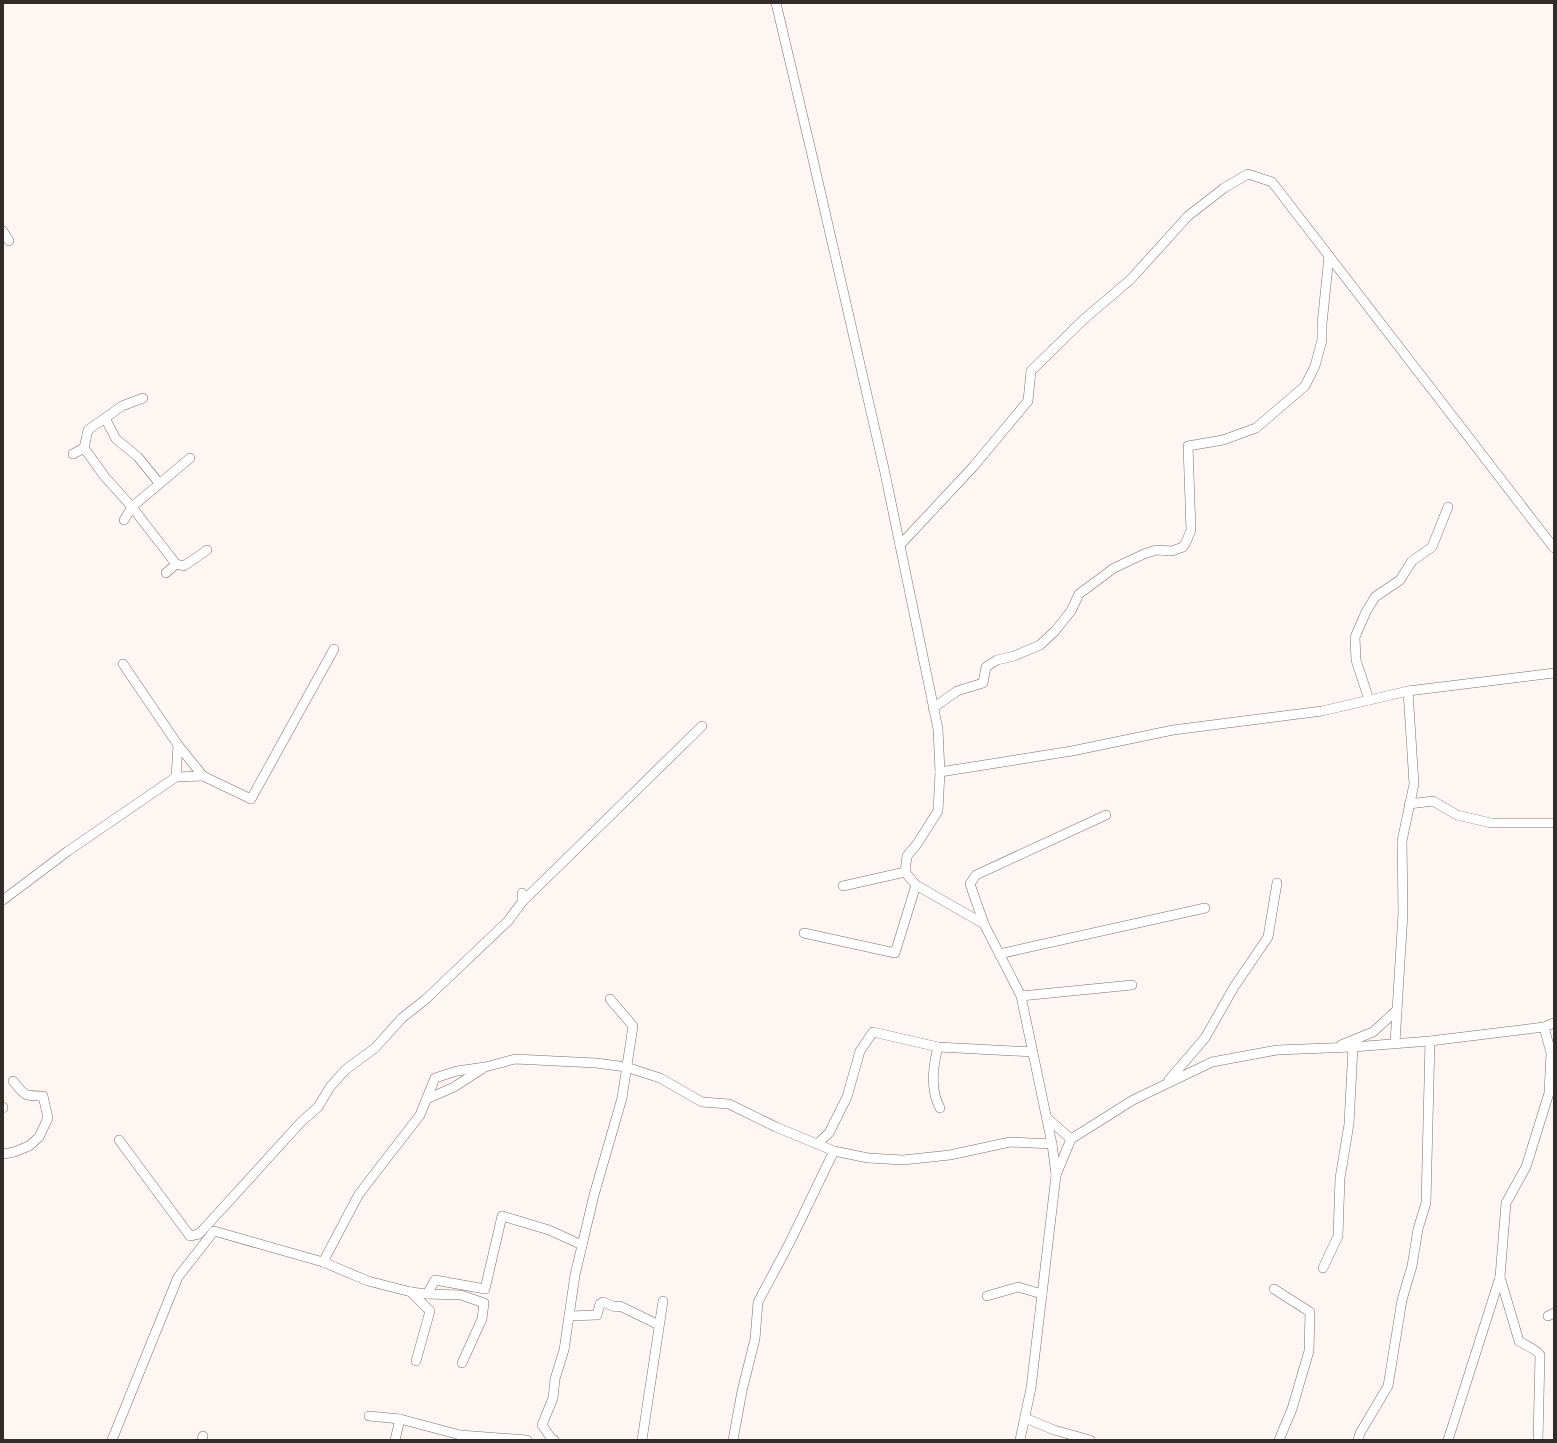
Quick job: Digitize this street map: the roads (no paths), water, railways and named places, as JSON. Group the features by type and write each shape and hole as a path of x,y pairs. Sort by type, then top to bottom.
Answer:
{"street":[{"path":"776,3 814,163 900,545 938,729 940,772 938,812 918,844 906,856 905,872 916,885 984,924"},
{"path":"900,545 973,467 1028,401 1032,371 1083,320 1131,279 1188,216 1224,188 1248,174 1272,182 1554,548"},
{"path":"3,231 9,241"},
{"path":"934,708 957,691 984,683 986,667 997,660 1014,656 1040,645 1055,631 1071,611 1079,594 1114,568 1156,550 1172,551 1183,547 1191,530 1188,446 1223,440 1256,428 1305,386 1315,366 1322,340 1322,324 1329,256"},
{"path":"144,398 122,406 88,430 84,448 105,477 132,507 176,564 184,566 207,550"},
{"path":"105,418 116,439 138,457 159,483"},
{"path":"73,454 84,448"},
{"path":"124,520 132,507 190,458"},
{"path":"1369,700 1356,660 1355,637 1366,612 1375,597 1400,580 1412,561 1432,547 1448,507"},
{"path":"166,573 176,564"},
{"path":"122,664 178,745 203,776 251,799 334,649"},
{"path":"940,772 1072,751 1173,730 1322,711 1408,691 1554,673"},
{"path":"1395,1043 1403,914 1402,841 1414,784 1408,691"},
{"path":"119,1140 190,1236 199,1234 302,1121 318,1107 330,1087 345,1070 375,1048 402,1018 426,999 508,921 522,898 702,726"},
{"path":"176,777 178,745"},
{"path":"3,900 68,852 176,777 203,776"},
{"path":"1409,804 1433,801 1457,815 1491,823 1554,823"},
{"path":"1020,1440 1031,1388 1056,1175 1047,1118 1020,996 984,924 970,884 976,875 1106,815"},
{"path":"843,886 905,872"},
{"path":"1167,1083 1205,1038 1234,987 1268,937 1277,883"},
{"path":"804,933 895,953 916,885"},
{"path":"999,954 1205,908"},
{"path":"1020,996 1132,985"},
{"path":"554,1440 542,1425 553,1398 555,1379 564,1350 575,1275 594,1194 622,1098 633,1026 610,999"},
{"path":"1336,1047 1373,1032 1397,1010"},
{"path":"1056,1175 1071,1139 1133,1100 1212,1062 1277,1050 1353,1047 1430,1041 1544,1027 1554,1023"},
{"path":"1448,1440 1500,1277 1506,1203 1526,1167 1549,1094 1551,1053 1544,1027"},
{"path":"818,1143 829,1133 847,1097 860,1051 873,1032 938,1047 1033,1052"},
{"path":"1358,1440 1360,1433 1388,1386 1402,1300 1412,1266 1418,1229 1426,1202 1430,1041"},
{"path":"938,1047 933,1067 936,1100 940,1108"},
{"path":"1324,1268 1338,1236 1340,1178 1349,1124 1353,1047"},
{"path":"323,1262 359,1194 420,1115 435,1078 457,1070 485,1067 515,1059 596,1062 626,1067 660,1078 702,1102 729,1104 776,1127 818,1143 834,1151 868,1158 903,1160 950,1155 1010,1142 1052,1144"},
{"path":"427,1099 454,1087 485,1067"},
{"path":"3,1154 14,1152 29,1146 39,1137 48,1118 43,1096 28,1096 23,1094 14,1081"},
{"path":"1047,1118 1071,1139"},
{"path":"733,1440 742,1391 755,1340 758,1302 790,1242 834,1151"},
{"path":"427,1294 435,1280 485,1289 502,1216 549,1230 582,1245"},
{"path":"112,1440 178,1277 214,1231 323,1262 368,1281 411,1292 461,1295 484,1303 482,1319 462,1363"},
{"path":"1500,1277 1519,1341 1534,1349 1540,1355 1538,1440"},
{"path":"987,1296 1018,1287 1042,1294"},
{"path":"1274,1289 1310,1312 1309,1351 1292,1409 1280,1440"},
{"path":"411,1292 430,1311 416,1361"},
{"path":"642,1440 663,1301"},
{"path":"568,1316 597,1315 600,1304 603,1302 615,1307 620,1306 660,1325"},
{"path":"369,1416 400,1420 460,1435 527,1440"},
{"path":"1025,1418 1054,1430 1090,1440"},
{"path":"395,1440 400,1420"}]}
